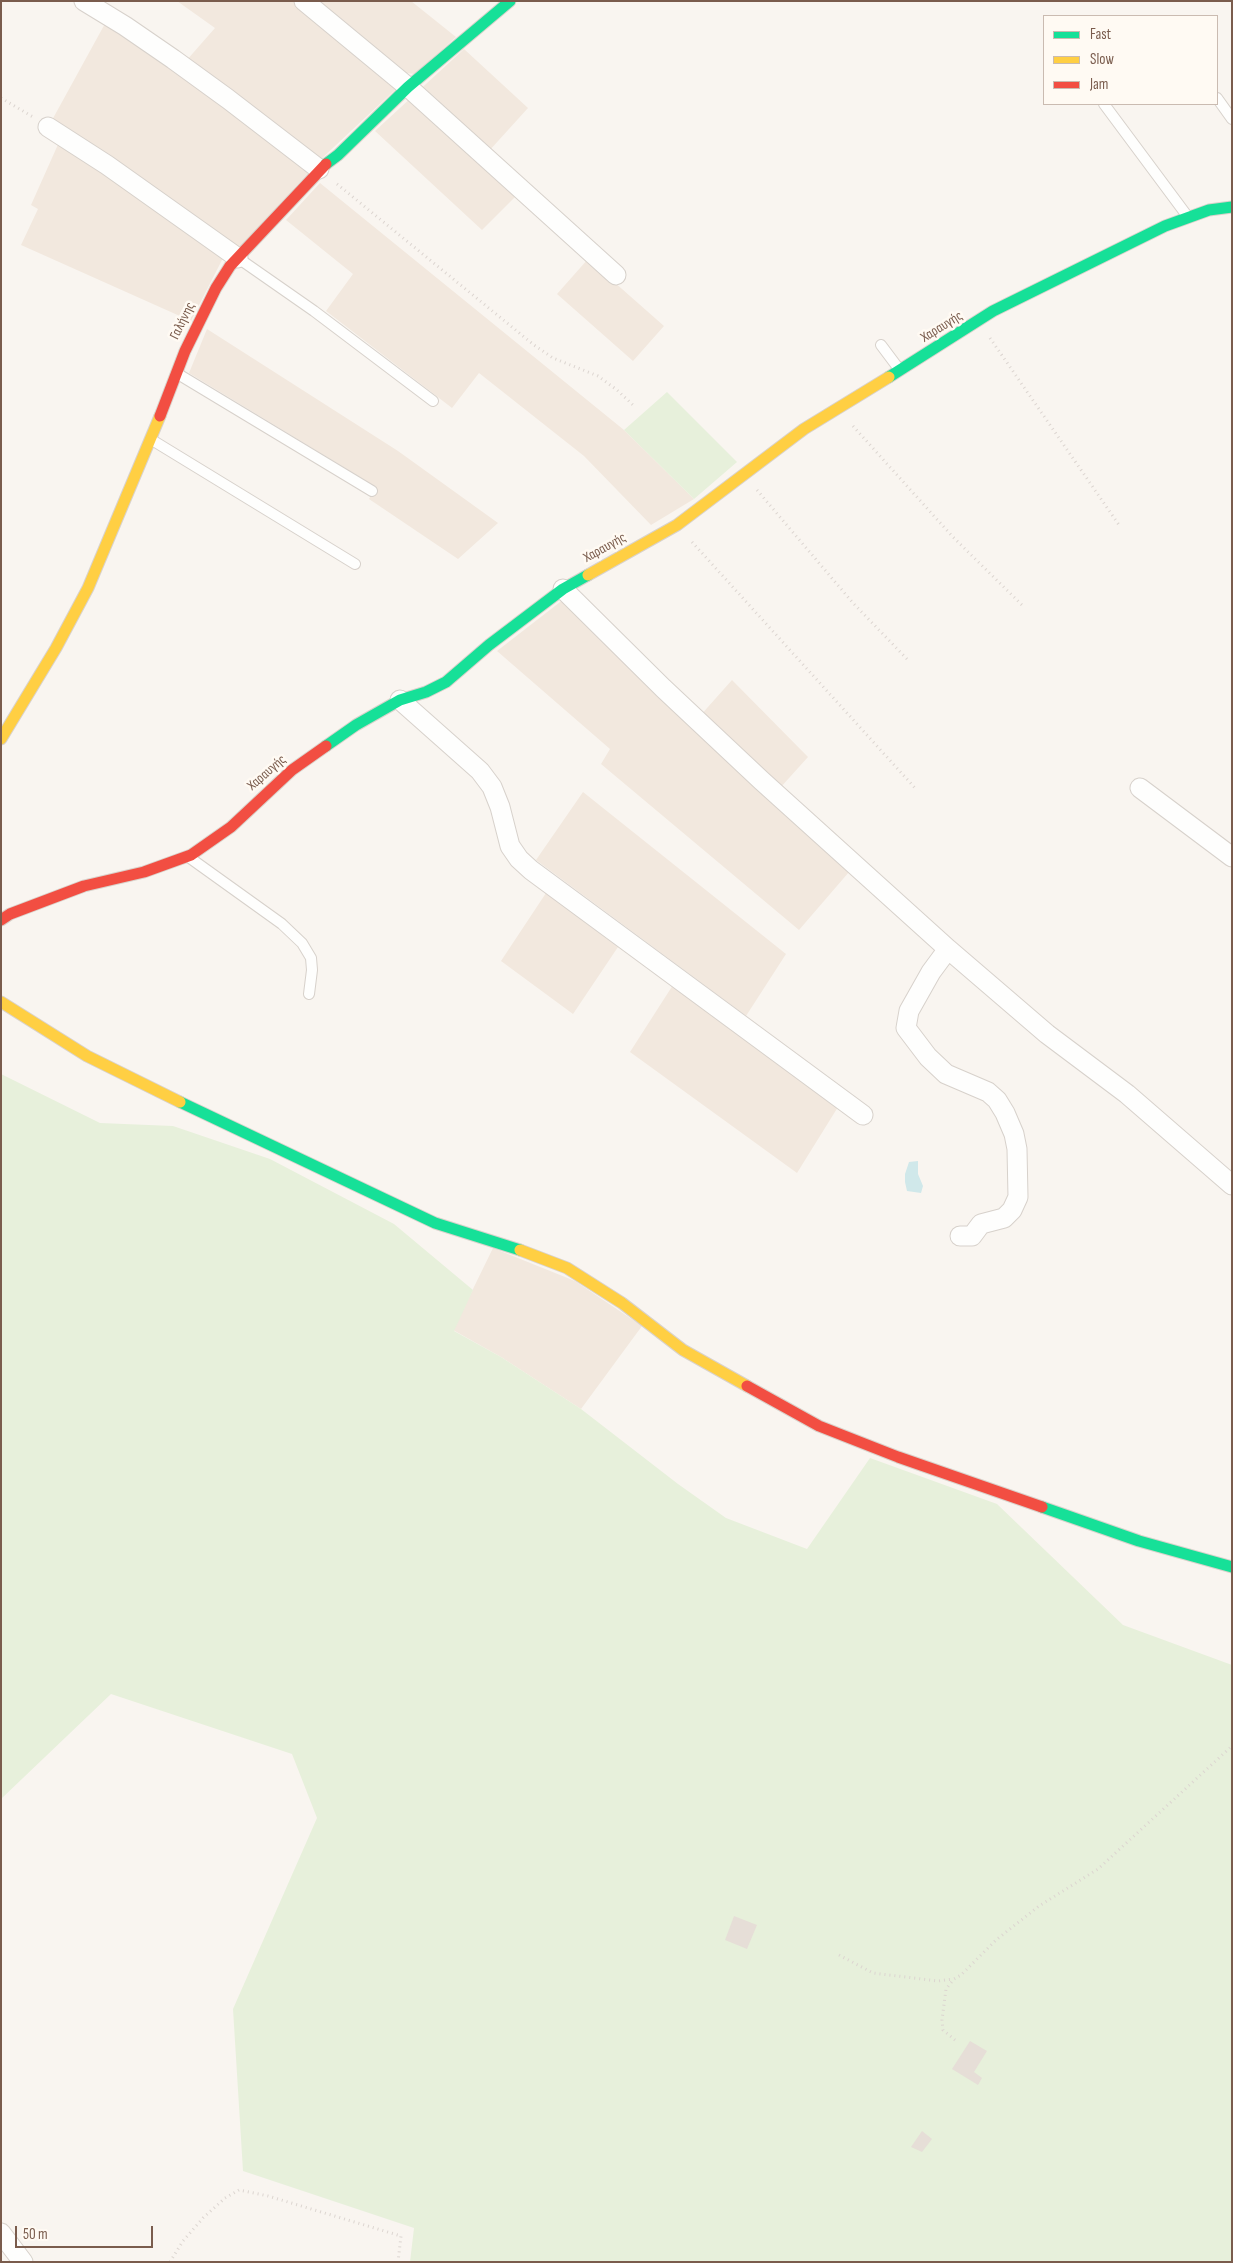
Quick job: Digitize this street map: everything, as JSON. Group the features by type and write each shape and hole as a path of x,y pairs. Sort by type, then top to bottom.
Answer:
{"street":[{"path":"84,1 125,26 189,71 319,170"},
{"path":"304,1 408,87 616,275"},
{"name":"Γαλήνης","path":"1,739 56,648 88,588 186,351 216,288 238,258 319,170 338,155 408,87 473,30 510,1"},
{"path":"48,127 107,164 238,258"},
{"name":"Χαραυγής","path":"1,920 10,914 84,886 144,872 187,856 231,827 292,770 356,725 400,700 426,692 446,682 489,645 563,589 677,525 804,429 992,311 1166,226 1209,210 1232,206"},
{"path":"563,589 762,781 948,949 1055,1040 1127,1094 1232,1185"},
{"path":"400,700 480,771 492,787 510,846 525,864 863,1115"},
{"path":"1140,788 1232,857"},
{"path":"948,949 931,972 909,1011 906,1028 928,1057 946,1074 982,1089 997,1100 1014,1134 1017,1149 1018,1197 1012,1210 1004,1218 981,1224 972,1236 960,1236"},
{"path":"1,1002 95,1060 354,1186 435,1223 512,1247 567,1268 622,1303 684,1350 819,1426 898,1457 1139,1541 1232,1567"},
{"path":"1,2234 23,2262"}],"lane":[{"path":"1218,99 1232,119"},
{"path":"1105,105 1189,217"},
{"path":"238,258 314,311 433,401"},
{"path":"881,345 900,370"},
{"path":"177,374 372,491"},
{"path":"151,439 355,564"},
{"path":"187,856 282,924 302,943 311,958 312,970 309,994"}],"path":[{"path":"1,98 48,127"},
{"path":"319,170 534,345 553,358 598,376 633,405"},
{"path":"978,321 1119,525"},
{"path":"835,410 849,417 855,429 917,498 1024,607"},
{"path":"743,475 853,603 908,660"},
{"path":"677,525 914,788"},
{"path":"955,2040 942,2030 946,1989 954,1979 961,1975 996,1940 1039,1906 1098,1869 1232,1746"},
{"path":"839,1955 873,1973 938,1981 954,1979"},
{"path":"170,2262 183,2241 203,2218 225,2198 239,2190 268,2196 401,2236 398,2262"}],"shaded area":[{"path":"177,1 297,1 398,87 319,161 186,61 215,28"},
{"path":"314,1 411,1 456,37 415,74 398,72"},
{"path":"107,20 171,64 309,172 237,250 51,122"},
{"path":"464,49 528,108 479,162 517,195 482,230 375,131"},
{"path":"60,140 224,256 191,321 21,245 38,209 31,205"},
{"path":"320,183 624,430 694,499 651,525 584,456 479,373 452,408 326,311 353,274 286,220"},
{"path":"588,259 664,326 633,361 557,294"},
{"path":"207,329 398,451 498,523 458,559 369,499 376,487 189,373"},
{"path":"564,599 691,726 732,680 808,757 771,798 849,872 799,930 601,764 610,749 497,651"},
{"path":"583,792 786,954 746,1016 536,860"},
{"path":"546,893 618,947 573,1014 501,961"},
{"path":"673,985 838,1107 797,1173 630,1052"},
{"path":"493,1248 575,1281 642,1326 581,1409 501,1357 453,1330"}],"green space":[{"path":"667,392 737,462 694,499 624,430"},
{"path":"1,1074 100,1123 173,1126 270,1159 394,1224 473,1290 454,1331 501,1357 581,1409 678,1484 726,1518 807,1549 870,1458 997,1504 1123,1625 1232,1665 1232,2262 410,2262 414,2228 243,2171 233,2009 317,1818 292,1754 111,1694 1,1799"}],"water":[{"path":"918,1161 918,1174 923,1186 921,1193 907,1191 905,1182 905,1174 909,1162"}],"building":[{"path":"734,1916 757,1925 747,1949 725,1940"},
{"path":"970,2041 987,2051 974,2072 982,2078 978,2085 952,2069"},
{"path":"922,2131 932,2139 922,2152 911,2147"}],"traffic: fast":[{"path":"326,164 338,155 408,87 510,1"},
{"path":"889,377 993,311 1165,226 1209,210 1232,207"},
{"path":"326,746 356,725 400,700 426,692 446,682 489,645 563,589 588,575"},
{"path":"180,1102 435,1223 520,1250"},
{"path":"1042,1507 1139,1541 1232,1567"}],"traffic: slow":[{"path":"588,575 677,525 804,429 889,377"},
{"path":"1,739 56,648 88,588 160,416"},
{"path":"1,1002 87,1056 180,1102"},
{"path":"520,1250 567,1268 622,1303 683,1350 747,1386"}],"traffic: jam":[{"path":"160,416 185,351 216,288 230,266 326,164"},
{"path":"1,920 10,914 84,886 144,872 191,855 231,827 292,770 326,746"},
{"path":"747,1386 819,1426 898,1457 1042,1507"}]}
